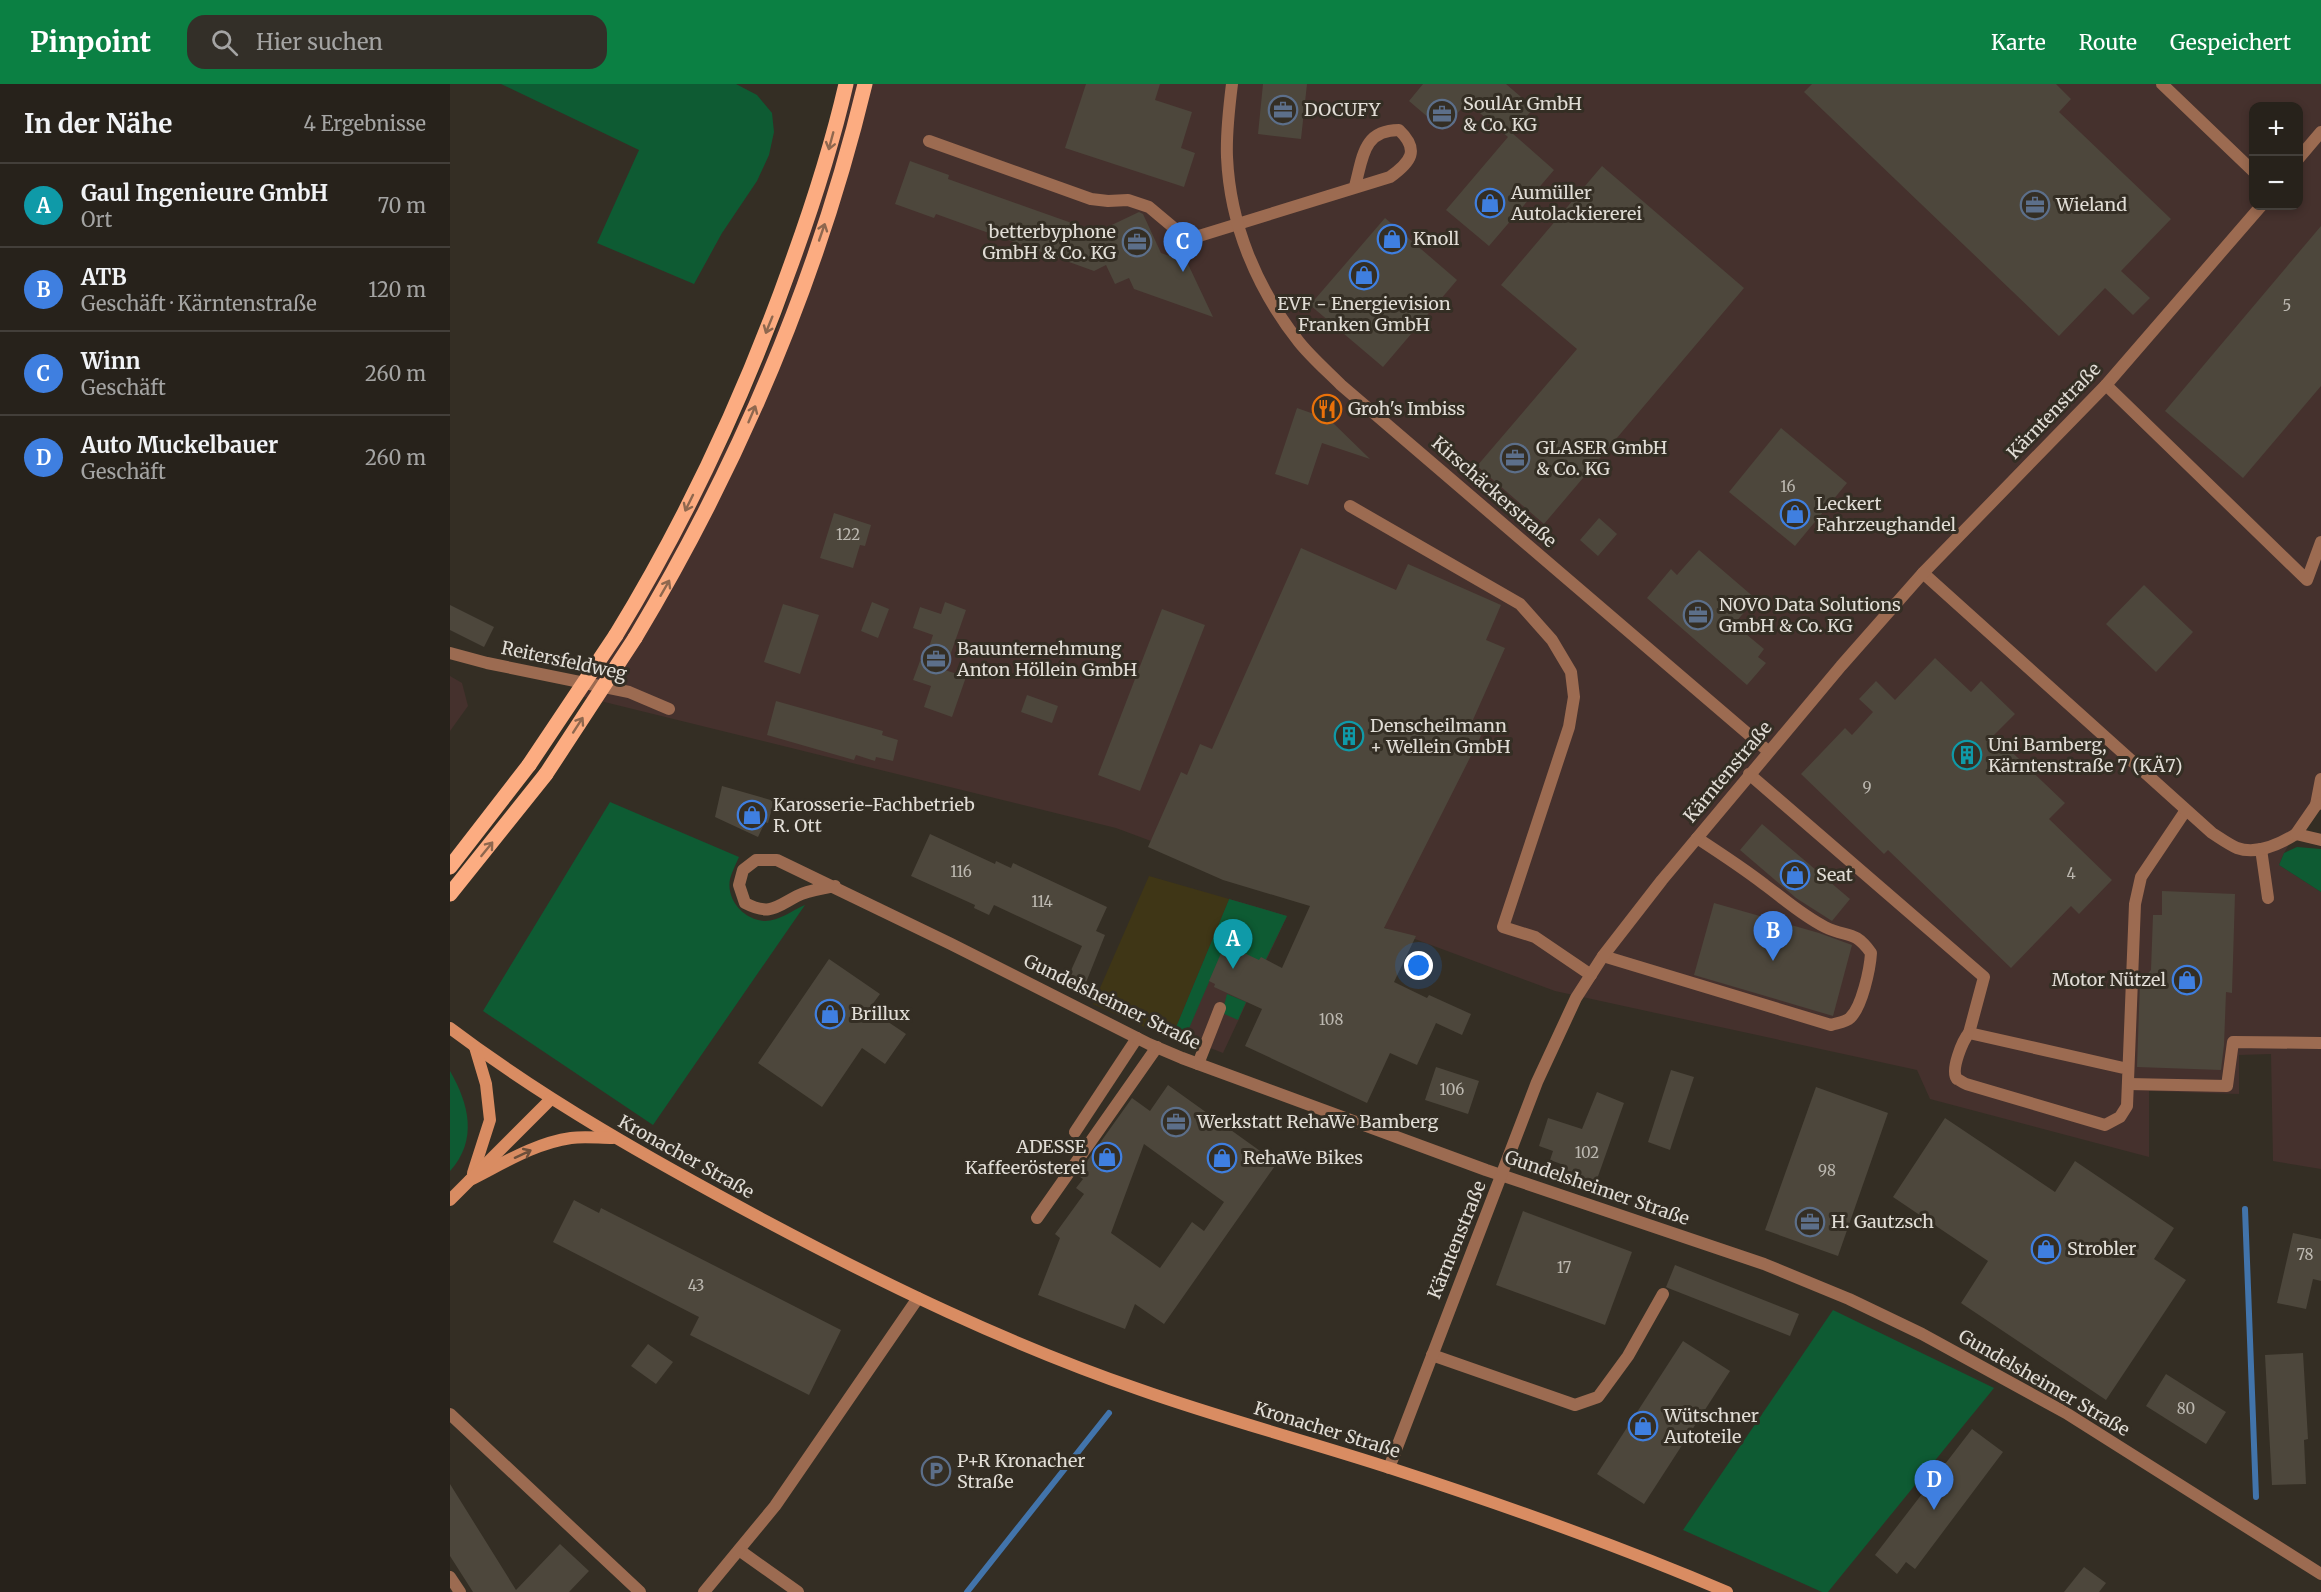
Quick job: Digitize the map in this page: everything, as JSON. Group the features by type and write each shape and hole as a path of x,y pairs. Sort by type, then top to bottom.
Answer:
{"main road":[{"path":"450,867 529,765 616,635 672,538 722,436 770,323 811,210 846,84"},
{"path":"450,894 546,774 635,638 693,537 746,430 785,336 827,218 865,84"}],"street":[{"name":"Kirschäckerstraße","path":"1232,84 1227,157 1238,225 1248,256 1282,318 1300,344 1341,385 1768,751"},
{"path":"2162,84 2249,168"},
{"path":"929,141 1091,199 1128,200 1149,207 1180,233 1199,236 1354,186 1390,177 1406,166 1412,152 1409,139 1399,129 1387,130 1375,135 1366,146 1354,186"},
{"path":"2301,156 2321,132"},
{"name":"Kärntenstraße","path":"1389,1468 1541,1072 1576,998 1603,956 1768,751 1923,573 2106,385 2258,210"},
{"path":"2106,385 2307,580 2321,542"},
{"path":"1350,506 1520,604 1552,640 1571,672 1574,697 1569,727 1503,927 1535,937 1591,975"},
{"path":"1923,573 2186,810 2212,832 2235,847 2250,850 2261,849 2282,843 2296,834 2318,804 2321,779"},
{"name":"Reitersfeldweg","path":"450,654 629,692 669,709"},
{"path":"1749,774 1984,977 1969,1033 1963,1040 1955,1071 1958,1079 1966,1084 2105,1125 2120,1118 2127,1106 2135,904 2141,877 2186,810"},
{"path":"2296,834 2321,840"},
{"path":"1603,956 1832,1025 1850,1019 1870,970 1871,953 1864,942 1854,935 1832,931 1814,922 1736,863 1697,838"},
{"path":"2261,849 2268,897"},
{"name":"Gundelsheimer Straße","path":"835,886 799,895 778,908 759,910 745,903 739,885 743,870 756,860 777,860 835,886 1156,1047 1503,1175 1764,1264 1849,1299 2003,1377 2066,1413 2321,1574"},
{"path":"1198,1064 1220,1008"},
{"name":"Kronacher Straße","path":"450,1028 551,1099 707,1191 842,1262 965,1320 1140,1390 1389,1468 1585,1535 1727,1592"},
{"path":"1969,1033 2128,1069"},
{"path":"1075,1132 1137,1038"},
{"path":"2128,1084 2227,1086 2233,1042 2321,1043"},
{"path":"470,1180 480,1156 490,1120 486,1084 475,1047"},
{"path":"1037,1218 1156,1047"},
{"path":"450,1200 551,1099"},
{"path":"470,1180 542,1145 558,1140 573,1137 614,1138"},
{"path":"1432,1354 1575,1405 1598,1397 1628,1356 1663,1294"},
{"path":"704,1592 775,1506 918,1298"},
{"path":"450,1414 640,1592"},
{"path":"739,1550 798,1592"},
{"path":"450,1576 460,1592"}],"shaded area":[{"path":"854,84 2321,84 2321,790 2279,865 2321,892 2321,1169 2273,1161 2271,1054 2239,1055 2239,1094 2149,1091 2149,1157 1930,1099 1917,1070 1555,991 1116,828 576,695 732,436 778,327 815,216"},
{"path":"450,676 462,683 468,706 450,731"},
{"path":"1229,899 1287,916 1223,1053 1195,1042 1191,1048 1171,1039"}],"green space":[{"path":"501,84 736,84 757,95 772,113 774,132 769,155 757,181 722,233 694,284 597,243 639,150"},
{"path":"610,802 739,857 729,887 738,908 750,917 770,921 805,905 653,1125 483,1011"},
{"path":"2297,847 2321,849 2321,892 2279,865 2284,853"},
{"path":"1229,899 1287,916 1252,988 1225,945 1187,1033 1196,1038 1191,1048 1171,1039"},
{"path":"1227,994 1246,1002 1238,1020 1222,1013"},
{"path":"450,1071 462,1096 468,1122 464,1147 450,1171"},
{"path":"1833,1310 1994,1388 1828,1592 1822,1592 1683,1530"}],"sand":[{"path":"1149,876 1229,899 1171,1039 1093,1004"}],"building":[{"path":"1086,84 1160,84 1155,100 1192,112 1181,148 1195,153 1184,187 1065,148"},
{"path":"1263,84 1307,84 1301,139 1258,134"},
{"path":"1423,84 1506,84 1534,108 1512,133 1554,170 1489,246 1446,210 1508,137 1467,102 1443,130 1409,101"},
{"path":"1812,84 2056,84 2071,99 2059,112 2171,219 2121,271 2150,298 2133,315 2105,288 2059,336 1804,92"},
{"path":"910,161 949,175 948,179 1097,232 1139,212 1143,214 1161,253 1187,262 1213,317 1134,289 1129,278 1115,284 1106,265 1094,271 936,214 934,218 895,204"},
{"path":"1602,166 1744,288 1544,524 1477,466 1577,349 1501,285"},
{"path":"1385,218 1457,280 1383,367 1310,305"},
{"path":"2321,226 2321,386 2243,478 2165,411"},
{"path":"1319,402 1336,408 1331,421 1370,459 1322,443 1308,485 1275,474 1297,408 1314,414"},
{"path":"1781,428 1847,483 1795,546 1729,492"},
{"path":"834,513 871,525 865,546 860,545 853,568 820,558"},
{"path":"1599,518 1617,534 1598,556 1580,540"},
{"name":"Denscheilmann + Wellein GmbH","path":"1301,548 1396,590 1408,564 1501,605 1486,640 1505,648 1472,722 1485,728 1384,928 1416,936 1394,982 1427,998 1429,995 1471,1014 1462,1035 1436,1023 1417,1065 1390,1053 1367,1103 1245,1046 1262,1009 1214,987 1215,984 1209,981 1225,944 1259,960 1261,957 1282,968 1310,906 1223,880 1148,847 1181,772 1187,775 1200,744 1212,749"},
{"path":"1699,550 1756,599 1734,624 1764,649 1758,657 1766,663 1747,685 1647,598 1671,569 1677,575"},
{"path":"2144,585 2193,632 2156,672 2106,624"},
{"path":"872,602 889,609 878,638 861,631"},
{"path":"945,602 966,610 945,670 966,677 952,717 924,707 931,686 913,680 920,661 924,662 933,635 913,628 920,607 941,614"},
{"path":"783,604 819,615 800,674 764,662"},
{"path":"450,605 494,627 484,647 450,630"},
{"path":"1162,609 1205,625 1140,791 1098,775"},
{"path":"1935,658 1971,692 1981,681 2015,714 1994,735 2065,803 2049,819 2112,880 2079,914 2071,906 2011,968 1888,850 1884,854 1801,774 1845,728 1852,735 1873,712 1859,699 1876,681 1895,700"},
{"path":"1027,695 1058,706 1052,723 1021,712"},
{"path":"776,701 883,731 882,735 898,740 893,761 876,757 875,761 856,755 854,760 767,735"},
{"path":"722,786 774,801 768,823 765,822 758,837 715,817"},
{"name":"Seat","path":"1762,824 1850,899 1832,921 1796,898 1740,850"},
{"path":"930,834 995,864 996,861 1011,868 1013,863 1107,907 1096,931 1105,935 1081,995 1064,986 1082,946 994,905 989,915 974,908 975,905 911,876"},
{"name":"Motor Nützel","path":"2162,891 2235,894 2232,993 2226,992 2221,1070 2137,1067 2140,982 2151,970 2153,915 2162,915"},
{"path":"1714,903 1819,933 1852,945 1833,1016 1694,975"},
{"path":"829,959 880,994 869,1009 906,1034 885,1064 862,1048 822,1107 758,1063"},
{"path":"1436,1067 1479,1081 1468,1114 1425,1100"},
{"path":"1671,1070 1694,1077 1670,1150 1648,1142"},
{"path":"1168,1085 1277,1163 1164,1324 1135,1304 1125,1329 1038,1295 1060,1238 1055,1234 1084,1194 1076,1188 1083,1179 1077,1175 1132,1098 1150,1111","holes":["1144,1144 1224,1202 1204,1231 1192,1222 1160,1268 1111,1233"]},
{"path":"1816,1087 1888,1113 1838,1256 1765,1230"},
{"path":"1597,1092 1624,1103 1596,1182 1562,1170 1564,1165 1550,1160 1553,1151 1539,1146 1548,1118 1582,1129"},
{"path":"1945,1118 2055,1192 2075,1161 2174,1228 2154,1259 2186,1280 2106,1400 1961,1303 1988,1261 1893,1197"},
{"path":"574,1200 599,1213 601,1208 841,1330 809,1395 690,1335 699,1317 553,1242"},
{"path":"1523,1211 1632,1252 1605,1325 1496,1285"},
{"path":"2293,1233 2321,1239 2321,1281 2313,1279 2306,1309 2277,1303"},
{"path":"1675,1265 1799,1314 1790,1336 1666,1287"},
{"path":"1683,1341 1730,1371 1644,1504 1597,1474"},
{"path":"648,1344 673,1362 656,1384 631,1366"},
{"path":"2303,1353 2308,1439 2304,1440 2306,1484 2272,1485 2265,1355"},
{"path":"2166,1374 2226,1412 2206,1444 2146,1406"},
{"path":"1972,1429 2003,1452 1915,1569 1906,1562 1897,1574 1875,1555"},
{"path":"450,1484 516,1590 560,1544 589,1571 569,1592 473,1592 450,1556"},
{"path":"2084,1567 2106,1583 2099,1592 2064,1592"}],"waterway":[{"path":"2245,1209 2256,1497"},
{"path":"967,1592 1109,1413"}],"place":[{"name":"DOCUFY","path":"1283,110"},
{"name":"SoulAr GmbH & Co. KG","path":"1442,114"},
{"name":"Aumüller Autolackiererei","path":"1490,203"},
{"name":"Wieland","path":"2035,205"},
{"name":"Knoll","path":"1392,239"},
{"name":"betterbyphone GmbH & Co. KG","path":"1137,242"},
{"name":"Winn","path":"1183,272"},
{"name":"EVF - Energievision Franken GmbH","path":"1364,275"},
{"name":"Groh's Imbiss","path":"1327,409"},
{"name":"GLASER GmbH & Co. KG","path":"1515,458"},
{"name":"Leckert Fahrzeughandel","path":"1795,514"},
{"name":"NOVO Data Solutions GmbH & Co. KG","path":"1698,615"},
{"name":"Bauunternehmung Anton Höllein GmbH","path":"936,659"},
{"name":"Denscheilmann + Wellein GmbH","path":"1349,736"},
{"name":"Uni Bamberg, Kärntenstraße 7 (KÄ7)","path":"1967,755"},
{"name":"Karosserie-Fachbetrieb R. Ott","path":"752,815"},
{"name":"Seat","path":"1795,875"},
{"name":"ATB","path":"1773,961"},
{"name":"Gaul Ingenieure GmbH","path":"1233,969"},
{"name":"Motor Nützel","path":"2187,980"},
{"name":"Brillux","path":"830,1014"},
{"name":"Werkstatt RehaWe Bamberg","path":"1176,1122"},
{"name":"ADESSE Kaffeerösterei","path":"1107,1157"},
{"name":"RehaWe Bikes","path":"1222,1158"},
{"name":"H. Gautzsch","path":"1810,1222"},
{"name":"Strobler","path":"2046,1249"},
{"name":"Wütschner Autoteile","path":"1643,1426"},
{"name":"P+R Kronacher Straße","path":"936,1471"},
{"name":"Auto Muckelbauer","path":"1934,1510"}]}
